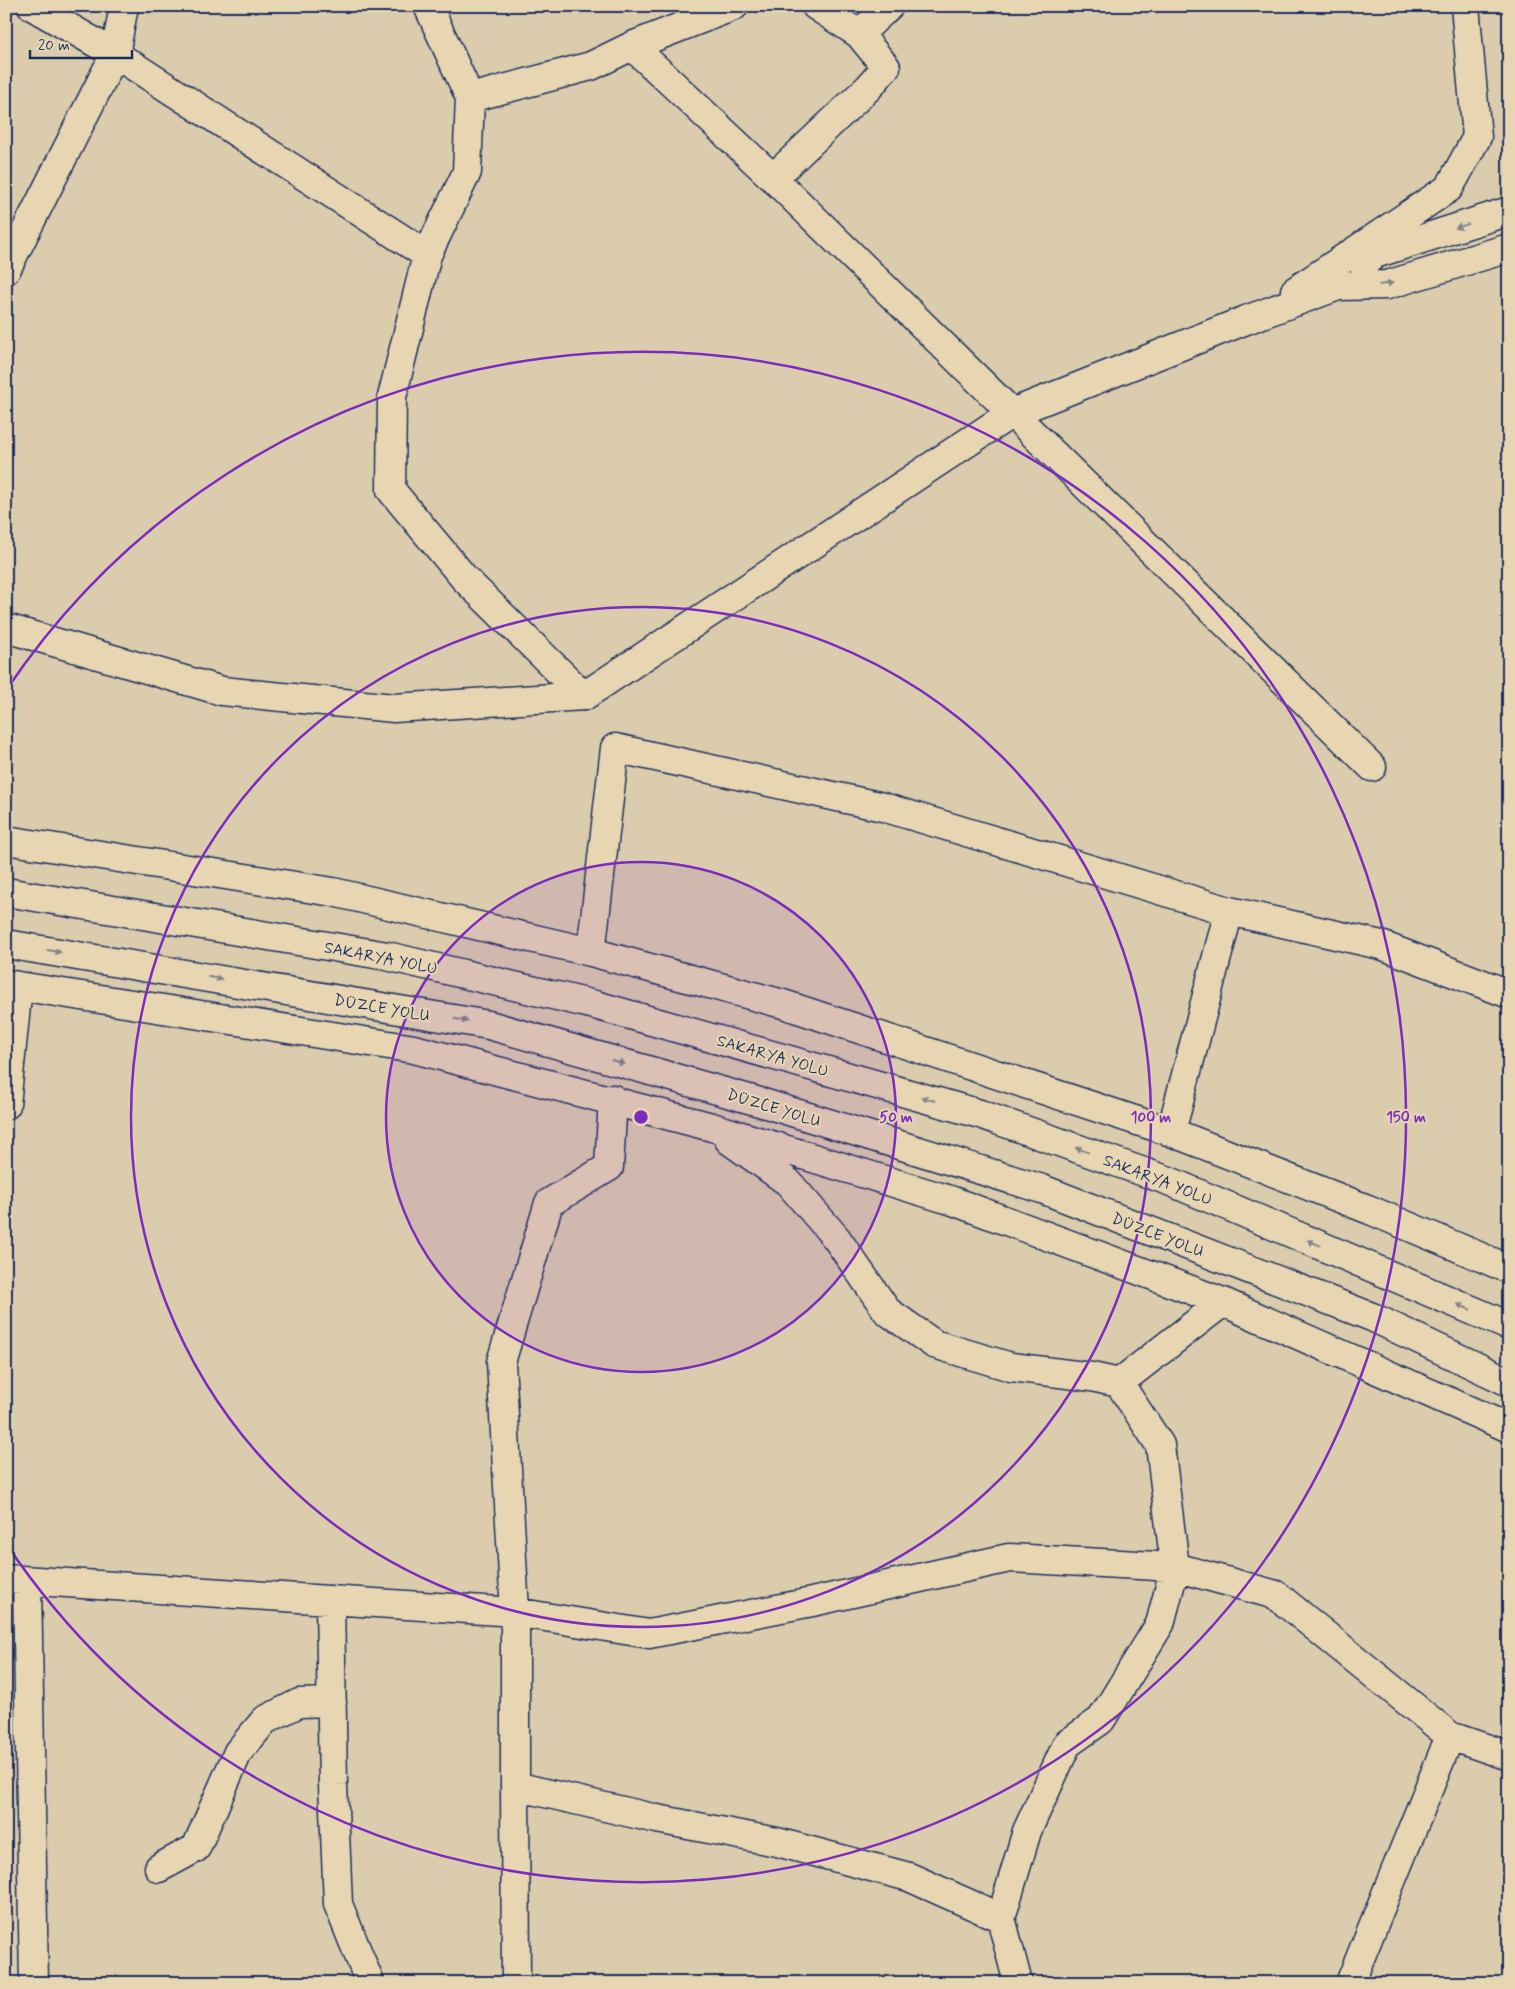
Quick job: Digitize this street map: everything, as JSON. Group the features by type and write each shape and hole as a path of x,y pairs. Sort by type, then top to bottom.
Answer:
{"main road":[{"path":"32,6 115,54 427,255"},
{"path":"6,270 115,54 124,6"},
{"path":"428,6 470,98 466,172 427,255 392,397 391,490 465,579 584,696"},
{"path":"470,98 591,66 632,46 734,6"},
{"path":"774,178 869,87 886,67 859,34 816,6"},
{"path":"859,34 889,6"},
{"path":"1258,315 1449,188 1477,137 1465,6"},
{"path":"632,46 774,178 1372,767"},
{"path":"1338,286 1375,254 1509,211"},
{"path":"6,628 222,692 394,708 584,696 1012,413 1258,315 1338,286 1387,285 1509,248"},
{"path":"591,952 615,748 883,807 1229,910 1381,945 1509,994"},
{"path":"6,840 332,892 591,952 783,1004 1171,1132 1370,1210 1509,1269"},
{"name":"SAKARYA YOLU","path":"6,892 396,958 595,1005 980,1114 1169,1181 1509,1326"},
{"path":"1171,1132 1229,910"},
{"name":"DÜZCE YOLU","path":"6,944 489,1025 764,1103 1042,1189 1372,1317 1509,1382"},
{"path":"6,1105 12,985 414,1049 613,1099 712,1127 953,1201 1224,1302 1509,1428"},
{"path":"516,1983 515,1612 500,1362 549,1202 609,1167 613,1099"},
{"path":"712,1127 788,1182 837,1239 887,1311 934,1344 1011,1367 1092,1377 1119,1383 1160,1446 1175,1567 1160,1624 1101,1720 1067,1744 1027,1830 1000,1918 1018,1983"},
{"path":"1119,1383 1224,1302"},
{"path":"34,1983 17,1580 515,1612 649,1634 812,1602 1009,1558 1175,1567 1276,1595 1450,1736 1509,1756"},
{"path":"330,1600 333,1785 338,1904 370,1983"},
{"path":"158,1868 196,1848 238,1752 265,1720 299,1703 332,1702"},
{"path":"1350,1983 1450,1736"},
{"path":"516,1786 657,1819 777,1842 899,1875 1000,1918"}]}
